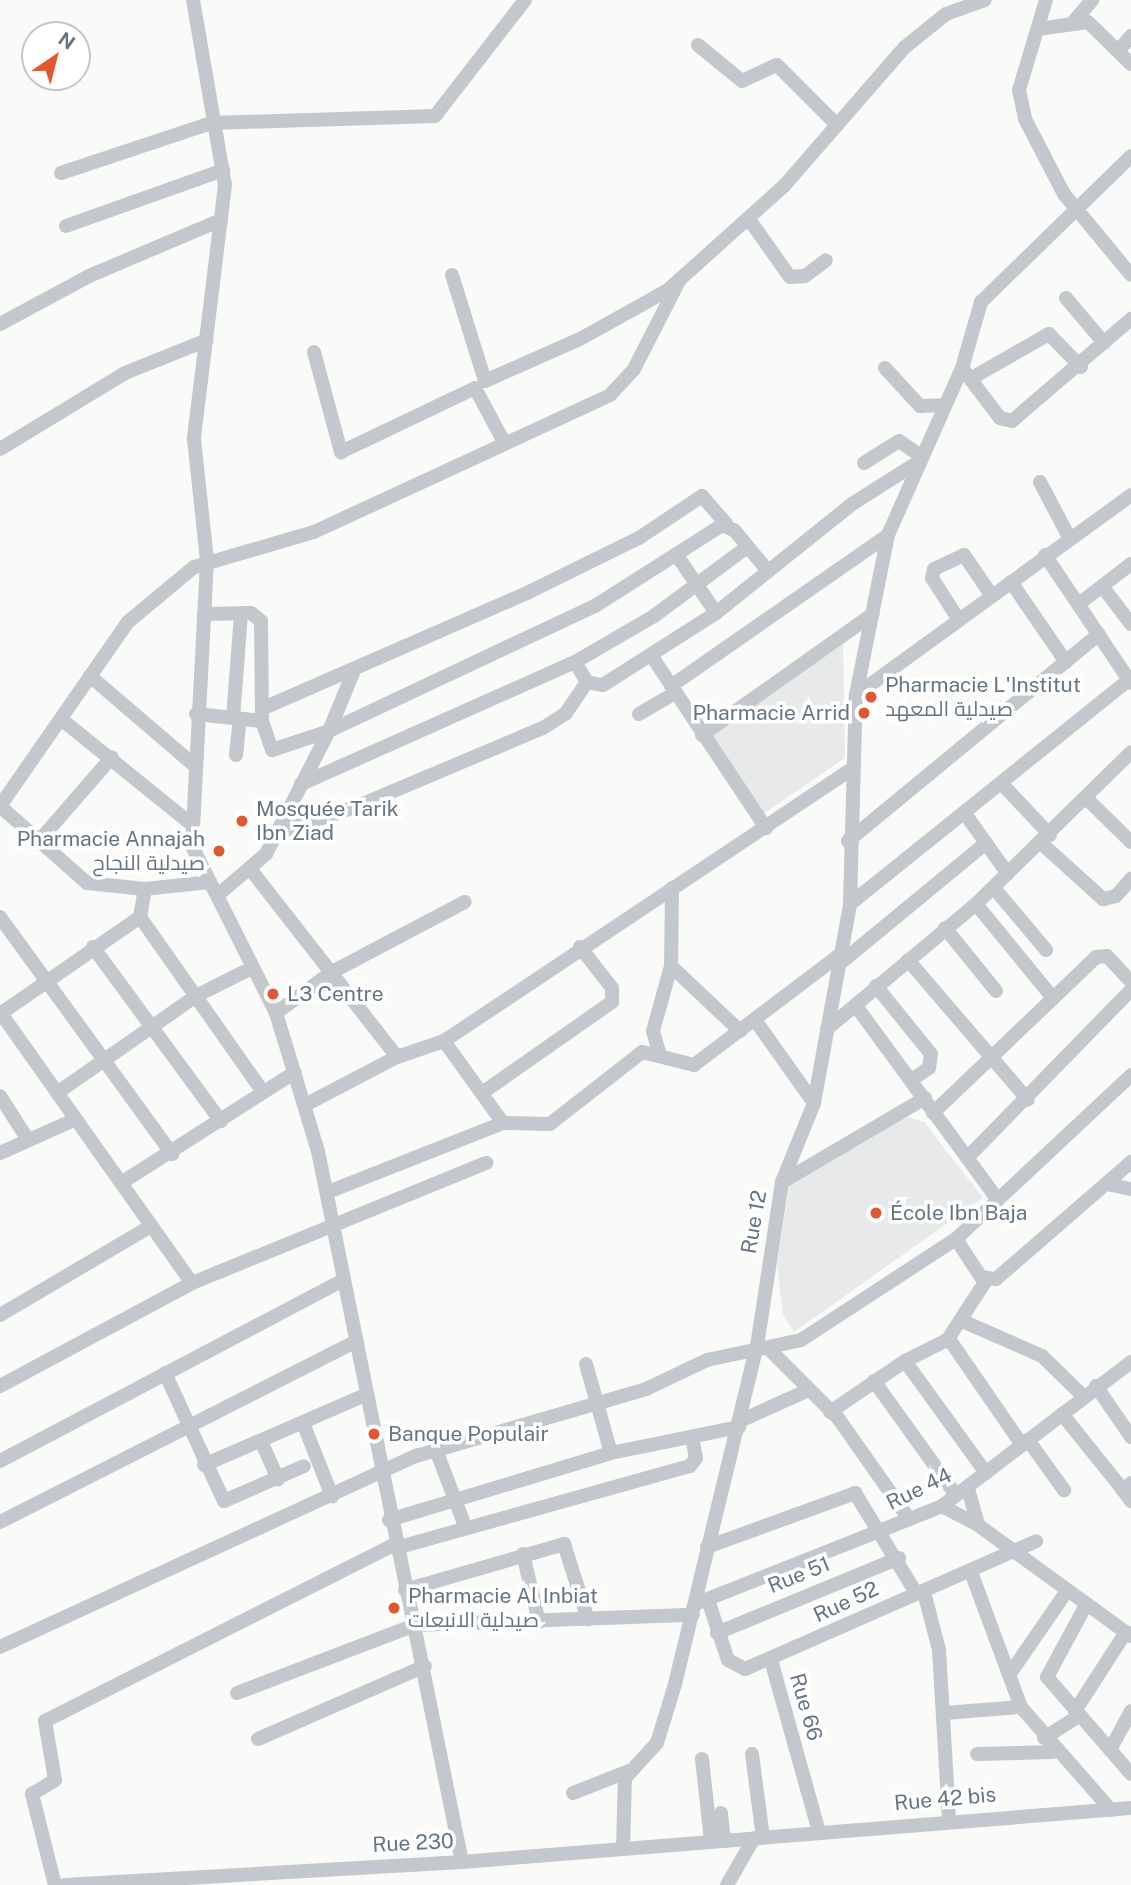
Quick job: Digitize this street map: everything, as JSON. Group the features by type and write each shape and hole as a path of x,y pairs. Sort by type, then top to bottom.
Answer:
{"street":[{"path":"178,0 196,1 211,122 223,170 221,220 194,439 207,561 191,824 196,862 215,888 276,1013 305,1105 328,1192 358,1341 379,1474 425,1666 462,1862"},
{"path":"61,173 211,122 435,116 525,0"},
{"path":"452,275 480,373 489,383 638,308 680,279 748,218 838,125 905,47 946,15 985,0"},
{"path":"1046,0 1019,90 1024,119 1077,207 1129,269"},
{"path":"1074,21 1092,0"},
{"path":"1038,29 1074,21 1098,27 1131,64"},
{"path":"1120,49 1131,36"},
{"path":"698,45 742,81 777,65 838,125"},
{"name":"Rue 12","path":"629,1772 653,1752 699,1606 707,1547 762,1347 782,1182 814,1103 850,904 848,841 856,695 888,535 918,460 945,405 966,374 981,302 1131,156"},
{"path":"66,226 223,170"},
{"path":"748,218 790,277 805,276 826,260"},
{"path":"0,324 110,266 221,220"},
{"path":"353,673 329,731 276,833 251,870 215,888 145,889 87,883 0,806 90,676 153,597 207,561 314,532 624,383 680,279"},
{"path":"1066,298 1104,343"},
{"path":"1082,367 1049,334 966,374 1000,418 1012,421 1082,367 1131,319"},
{"path":"0,449 125,373 207,340"},
{"path":"314,352 341,453 475,388 504,442"},
{"path":"885,369 920,406 945,405"},
{"path":"575,662 587,682 603,685 716,613 852,504 918,460 899,441 864,463"},
{"path":"1040,482 1070,539"},
{"path":"856,695 1131,495"},
{"path":"196,714 237,719 264,714 639,538 702,496 768,572"},
{"path":"204,614 254,614 263,626 264,714 267,744 275,751 329,731 595,606 678,557 726,524"},
{"path":"639,714 888,535"},
{"path":"301,784 575,662 695,585 746,548"},
{"path":"959,620 932,578 934,569 961,554 992,596"},
{"path":"850,904 966,816 1130,681 1080,603 1045,555"},
{"path":"678,557 716,613"},
{"path":"1080,603 1131,564"},
{"path":"1011,582 1066,662"},
{"path":"1102,586 1131,624"},
{"path":"236,755 241,613"},
{"path":"702,735 873,614"},
{"path":"848,841 1098,634"},
{"path":"651,655 766,828"},
{"path":"90,676 194,765"},
{"path":"276,833 358,806 543,727 572,707 587,682"},
{"path":"61,719 112,757 191,824"},
{"path":"827,1028 976,904 1086,798 1126,768 1131,752"},
{"path":"39,841 112,757"},
{"path":"305,1105 397,1056 444,1041 580,947 851,770"},
{"path":"1002,784 1046,839 1103,899 1116,896 1131,879"},
{"path":"1086,798 1131,842"},
{"path":"966,816 1008,874"},
{"path":"328,1192 503,1123 550,1124 637,1054 659,1052 694,1065 840,959 986,843"},
{"path":"251,870 397,1056"},
{"path":"659,1052 653,1031 671,966 672,888"},
{"path":"993,888 1046,950"},
{"path":"145,889 140,917 263,1092"},
{"path":"276,1013 332,972 465,902"},
{"path":"976,904 1053,998"},
{"path":"0,916 172,1154"},
{"path":"140,917 0,1013 192,1283"},
{"path":"946,928 996,991"},
{"path":"93,947 221,1121"},
{"path":"482,1093 612,1002 612,988 580,947"},
{"path":"933,1112 1101,955 1131,982"},
{"path":"908,960 1028,1100"},
{"path":"671,966 740,1031"},
{"path":"57,1093 196,996 252,968"},
{"path":"876,986 932,1054 929,1068 914,1078"},
{"path":"967,1158 1028,1100 1131,990"},
{"path":"856,1006 914,1078 933,1112 998,1200"},
{"path":"755,1020 814,1103"},
{"path":"444,1041 503,1123"},
{"path":"121,1183 172,1154 295,1072"},
{"path":"0,1647 436,1450 597,1405 762,1347 813,1333 956,1239 1131,1075"},
{"path":"0,1096 28,1140"},
{"path":"782,1182 925,1098"},
{"path":"0,1153 76,1119"},
{"path":"830,1412 905,1361 948,1339 988,1279 1008,1270 1131,1162"},
{"path":"0,1386 192,1283 333,1222 486,1163"},
{"path":"1107,1184 1131,1189"},
{"path":"0,1315 151,1226"},
{"path":"956,1239 988,1279"},
{"path":"0,1461 344,1280"},
{"path":"960,1320 1042,1356 1083,1396"},
{"path":"948,1339 1025,1443 1064,1490"},
{"path":"0,1522 358,1341"},
{"path":"762,1347 830,1412 909,1518"},
{"path":"905,1361 986,1473"},
{"path":"586,1364 611,1453"},
{"name":"Rue 44","path":"237,1693 415,1625 588,1619 699,1606 942,1506 1096,1386 1130,1364"},
{"path":"165,1373 191,1427 204,1465 226,1502 304,1466"},
{"path":"874,1381 962,1492 978,1525"},
{"path":"1096,1386 1131,1437"},
{"path":"389,1520 611,1453 692,1438 740,1424 806,1391"},
{"path":"204,1465 365,1395"},
{"path":"1062,1414 1128,1491"},
{"path":"303,1423 332,1496"},
{"path":"55,1885 32,1794 55,1782 45,1721 395,1546 690,1466 696,1458 692,1438"},
{"path":"261,1441 278,1479"},
{"path":"436,1450 465,1526"},
{"path":"707,1547 851,1493 882,1531 920,1592 939,1650 949,1820"},
{"path":"942,1506 978,1525 1128,1634 1077,1714 1044,1738"},
{"name":"Rue 52","path":"771,1660 920,1592 939,1587 1036,1541"},
{"path":"405,1590 523,1554 568,1547 588,1619"},
{"path":"523,1554 539,1622"},
{"name":"Rue 51","path":"717,1633 899,1558"},
{"path":"971,1572 1021,1707 1054,1752 1111,1810"},
{"path":"1009,1675 1067,1591"},
{"path":"1086,1605 1048,1674 1077,1714 1131,1774"},
{"name":"Rue 66","path":"699,1606 736,1666 771,1660 819,1832"},
{"path":"258,1739 425,1666"},
{"path":"944,1713 1021,1707"},
{"path":"1110,1750 1131,1711"},
{"path":"977,1754 1054,1752"},
{"path":"727,1885 759,1838 752,1754"},
{"path":"702,1759 718,1841"},
{"path":"573,1793 629,1772 622,1848"},
{"name":"Rue 42 bis","path":"759,1838 949,1820 1131,1808"},
{"path":"718,1841 721,1812"},
{"name":"Rue 230","path":"65,1885 462,1862 759,1838"}],"shaded area":[{"path":"843,644 845,758 763,814 705,736"},
{"name":"École Ibn Baja","path":"905,1116 924,1122 983,1198 794,1332 783,1315 777,1265 790,1182"}],"place":[{"name":"Pharmacie L'Institut صيدلية المعهد","path":"871,697"},
{"name":"Pharmacie Arrid","path":"864,713"},
{"name":"Mosquée Tarik Ibn Ziad","path":"242,821"},
{"name":"Pharmacie Annajah صيدلية النجاح","path":"219,851"},
{"name":"L3 Centre","path":"273,994"},
{"name":"École Ibn Baja","path":"876,1213"},
{"name":"Banque Populair","path":"374,1434"},
{"name":"Pharmacie Al Inbiat صيدلية الانبعات","path":"394,1608"}]}
